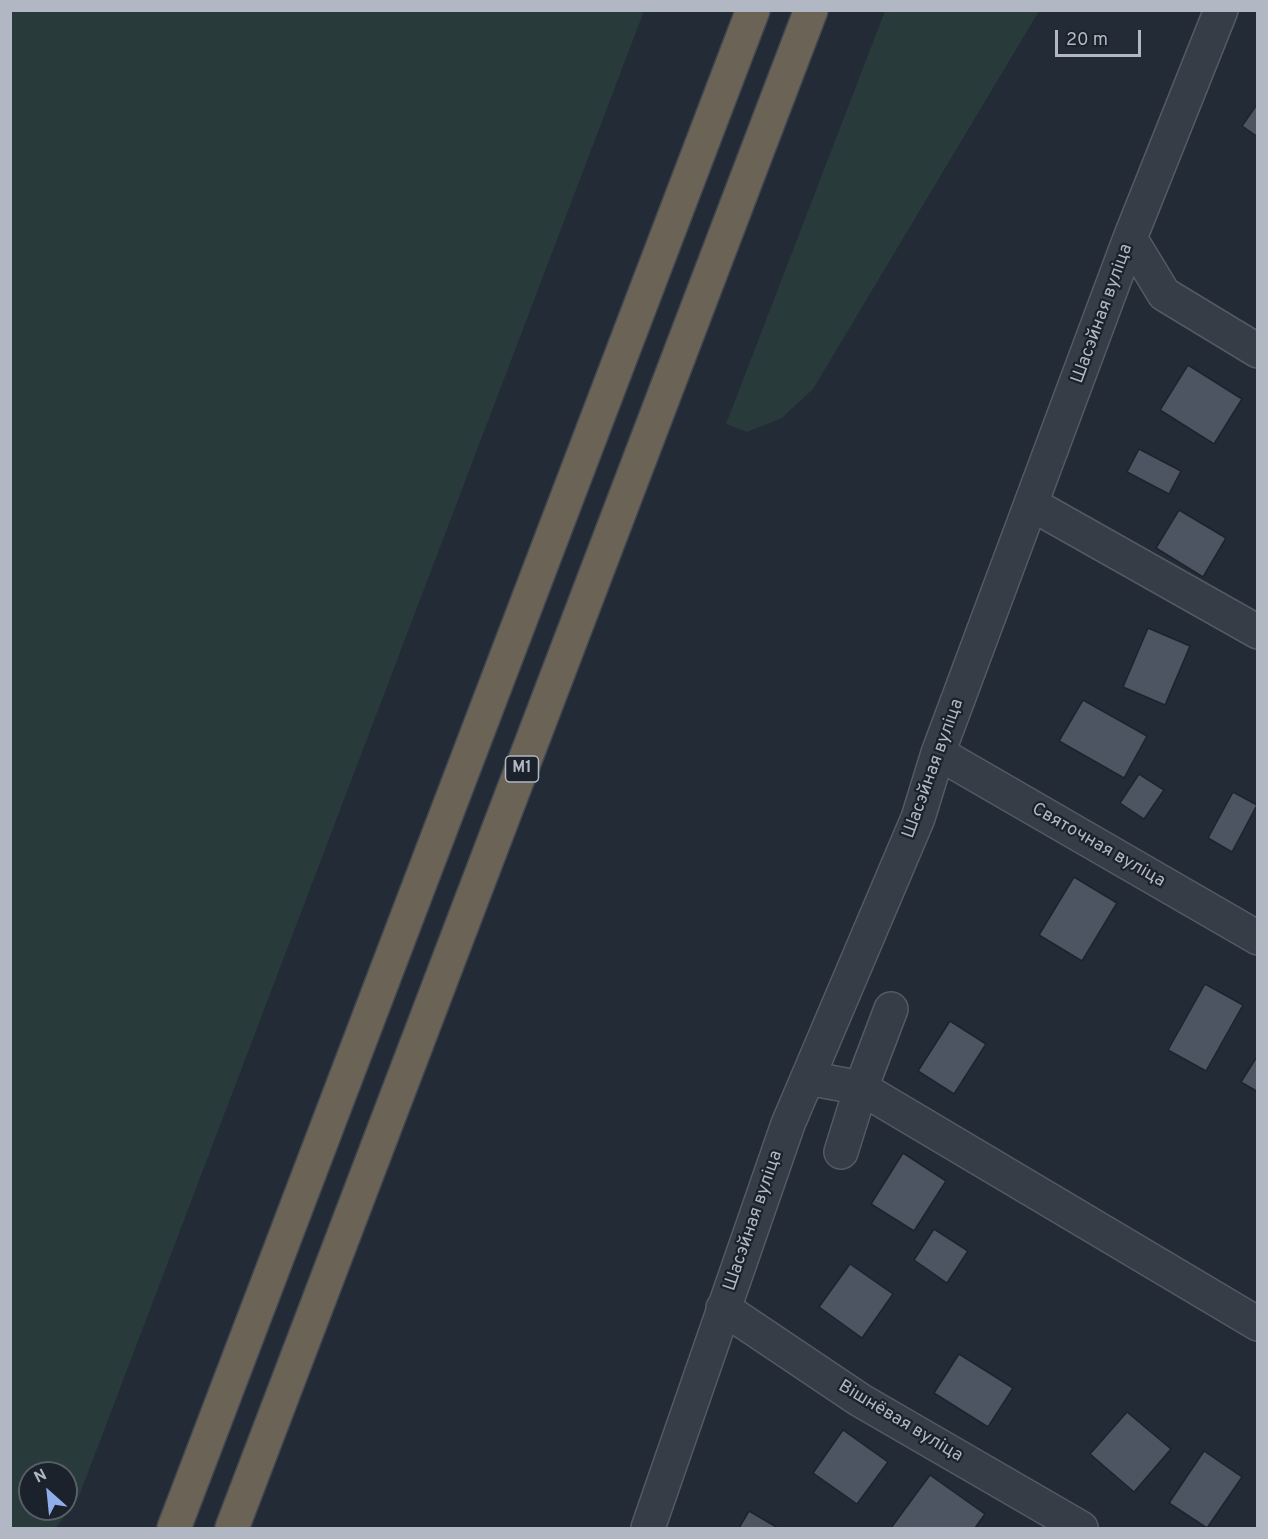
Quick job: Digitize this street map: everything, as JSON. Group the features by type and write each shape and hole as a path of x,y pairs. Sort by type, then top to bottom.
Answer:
{"highway":[{"path":"174,1528 753,10"},
{"name":"М1","path":"232,1528 811,10"}],"street":[{"name":"Шасэйная вуліца","path":"648,1528 788,1124 918,818 938,753 1130,238 1221,10"},
{"path":"1130,238 1164,294 1257,351"},
{"path":"1032,506 1257,632"},
{"name":"Святочная вуліца","path":"938,753 1257,938"},
{"path":"841,1152 861,1088 891,1010"},
{"path":"808,1078 861,1088 1257,1324"},
{"name":"Вішнёвая вуліца","path":"723,1308 860,1400 1081,1528"}],"shaded area":[{"path":"10,11 644,11 79,1496 78,1461 18,1461 18,1521 61,1521 56,1528 10,1528"},
{"path":"885,11 1039,11 813,389 782,418 747,432 726,424"}],"building":[{"path":"1258,103 1258,137 1242,126"},
{"path":"1188,365 1242,399 1214,444 1160,410"},
{"path":"1139,449 1181,471 1169,494 1127,472"},
{"path":"1179,510 1226,538 1203,577 1156,548"},
{"path":"1148,628 1190,646 1165,705 1123,687"},
{"path":"1083,700 1147,736 1124,778 1059,741"},
{"path":"1139,774 1164,790 1144,819 1120,803"},
{"path":"1233,792 1257,805 1232,852 1208,838"},
{"path":"1074,877 1117,903 1082,961 1039,935"},
{"path":"1205,984 1243,1005 1206,1071 1168,1050"},
{"path":"950,1021 986,1044 954,1094 918,1071"},
{"path":"1258,1055 1258,1092 1241,1082"},
{"path":"903,1153 946,1181 914,1231 871,1204"},
{"path":"934,1229 968,1251 947,1283 914,1260"},
{"path":"850,1264 893,1294 862,1338 819,1307"},
{"path":"959,1354 1013,1388 988,1427 934,1393"},
{"path":"1127,1412 1171,1449 1134,1492 1090,1454"},
{"path":"843,1430 888,1462 857,1504 813,1473"},
{"path":"1204,1451 1242,1477 1207,1528 1169,1503"},
{"path":"930,1475 985,1514 975,1528 891,1528"},
{"path":"749,1511 778,1528 739,1528"}]}
